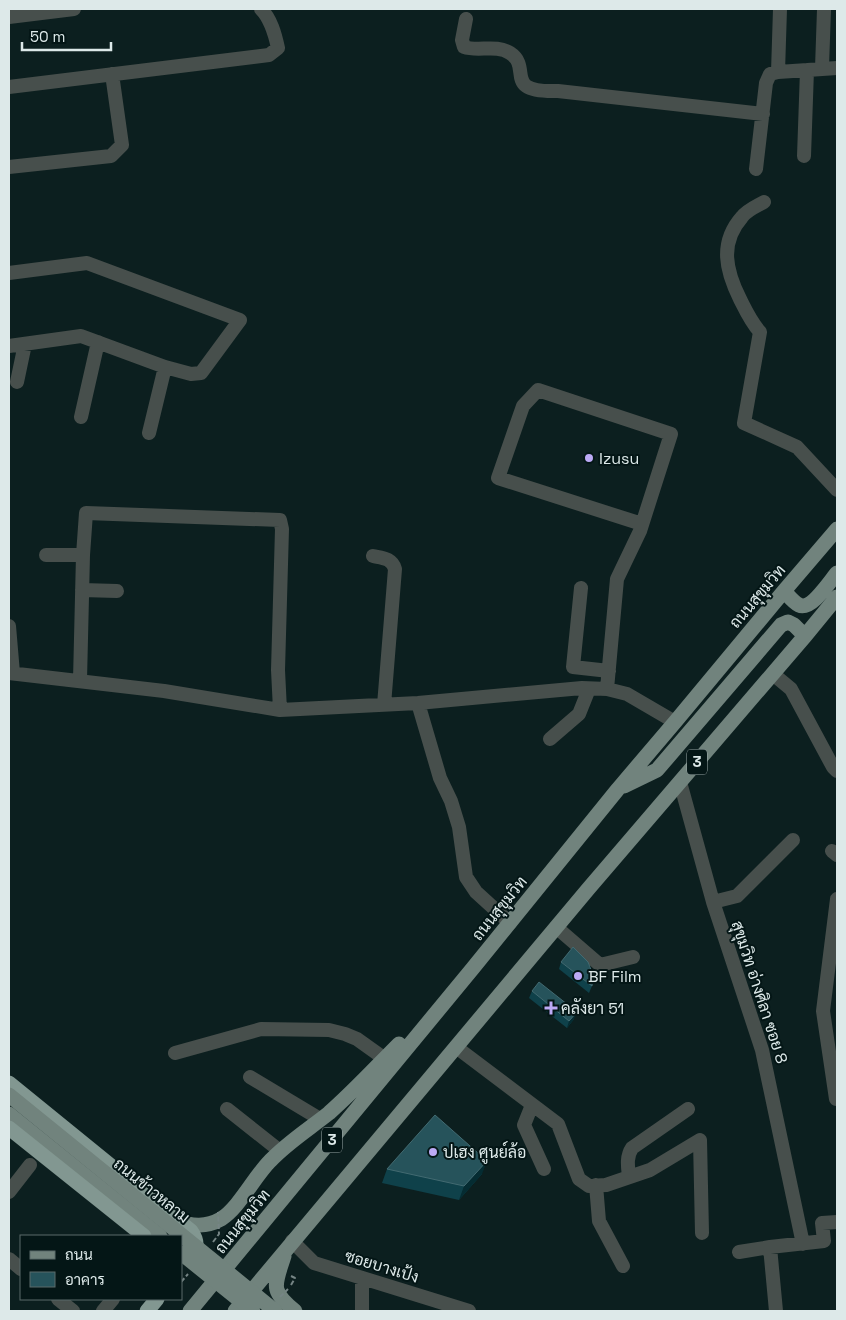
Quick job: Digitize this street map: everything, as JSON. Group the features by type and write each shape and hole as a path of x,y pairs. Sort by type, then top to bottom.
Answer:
{"highway":[{"path":"9,1083 191,1231 196,1240 195,1250 188,1258 182,1260"},
{"path":"9,1128 143,1235"},
{"path":"147,1311 156,1300"}],"main road":[{"name":"ถนนสุขุมวิท","path":"190,1311 618,789 837,529"},
{"path":"784,590 799,606 805,607 812,603 837,572"},
{"name":"3","path":"235,1311 556,927 837,597"},
{"path":"618,789 657,770 781,625 788,622 805,636"},
{"path":"172,1216 184,1223 197,1226 210,1224 222,1218 231,1210 280,1151 351,1094 473,968"},
{"name":"ถนนข้าวหลาม","path":"9,1095 181,1235"},
{"name":"ถนนข้าวหลาม","path":"9,1114 159,1235"},
{"name":"ถนนข้าวหลาม","path":"182,1235 275,1311"},
{"path":"290,1244 276,1281 276,1291 282,1300 294,1311"},
{"path":"182,1255 253,1311"}],"street":[{"path":"9,17 74,9"},
{"path":"9,87 269,55 278,48 274,31 261,9"},
{"path":"778,72 780,9"},
{"path":"822,68 824,9"},
{"path":"466,19 462,40 464,47 472,50 485,49 508,52 517,62 521,80 525,86 533,90 558,91 763,114"},
{"path":"756,169 770,74 837,68"},
{"path":"804,156 807,70"},
{"path":"9,167 111,156 122,145 112,74"},
{"path":"764,202 743,215 732,230 727,252 727,269 733,284 752,322 760,332 744,423 796,447 837,490"},
{"path":"9,273 87,263 240,320 201,373 191,374 165,367 81,336 9,346"},
{"path":"81,417 98,342"},
{"path":"17,382 25,344"},
{"path":"149,433 165,367"},
{"path":"607,689 617,579 642,524 671,434 538,390 523,406 498,478 642,524"},
{"path":"80,680 86,513 280,520 282,529 278,670 280,710"},
{"path":"46,555 83,556"},
{"path":"373,556 390,560 394,564 395,569 384,705"},
{"path":"581,588 573,667 609,671"},
{"path":"82,590 117,591"},
{"path":"9,626 11,673 164,691 280,710 418,703 589,688 607,689 627,694 676,722"},
{"path":"773,674 790,688 833,767 837,771"},
{"path":"550,739 579,714 589,688"},
{"path":"418,703 440,778 451,801 459,827 466,877 476,892 510,923"},
{"name":"สุขุมวิท อ่างศิลา ซอย 8","path":"680,782 713,902 762,1050 803,1244"},
{"path":"713,902 737,896 793,840"},
{"path":"837,898 830,1011 837,1099"},
{"path":"556,927 600,965 633,957"},
{"path":"175,1052 261,1029 329,1030 357,1039 385,1058"},
{"path":"456,1047 558,1124 580,1179 589,1186 606,1185 650,1170 700,1140 702,1233"},
{"path":"250,1077 320,1119"},
{"path":"532,1104 524,1125 544,1170"},
{"path":"227,1109 280,1151"},
{"path":"629,1177 628,1163 632,1148 688,1110"},
{"path":"9,1192 30,1165"},
{"path":"596,1185 599,1220 623,1266"},
{"path":"740,1252 824,1241 822,1223 837,1222"},
{"name":"ซอยบางเป้ง","path":"290,1244 314,1263 469,1311"},
{"path":"770,1247 776,1311"},
{"path":"9,1259 20,1268"},
{"path":"362,1278 362,1311"},
{"path":"59,1300 73,1311"},
{"path":"103,1311 112,1300"}],"building":[{"path":"573,947 588,962 593,975 592,986 561,962"},
{"path":"539,982 577,1012 569,1021 532,991"},
{"name":"ปเฮง ศูนย์ล้อ","path":"435,1115 487,1161 464,1186 387,1169"}],"place":[{"name":"Izusu","path":"589,458"},
{"name":"BF Film","path":"578,976"},
{"name":"คลังยา 51","path":"551,1008"},
{"name":"ปเฮง ศูนย์ล้อ","path":"433,1152"}]}
